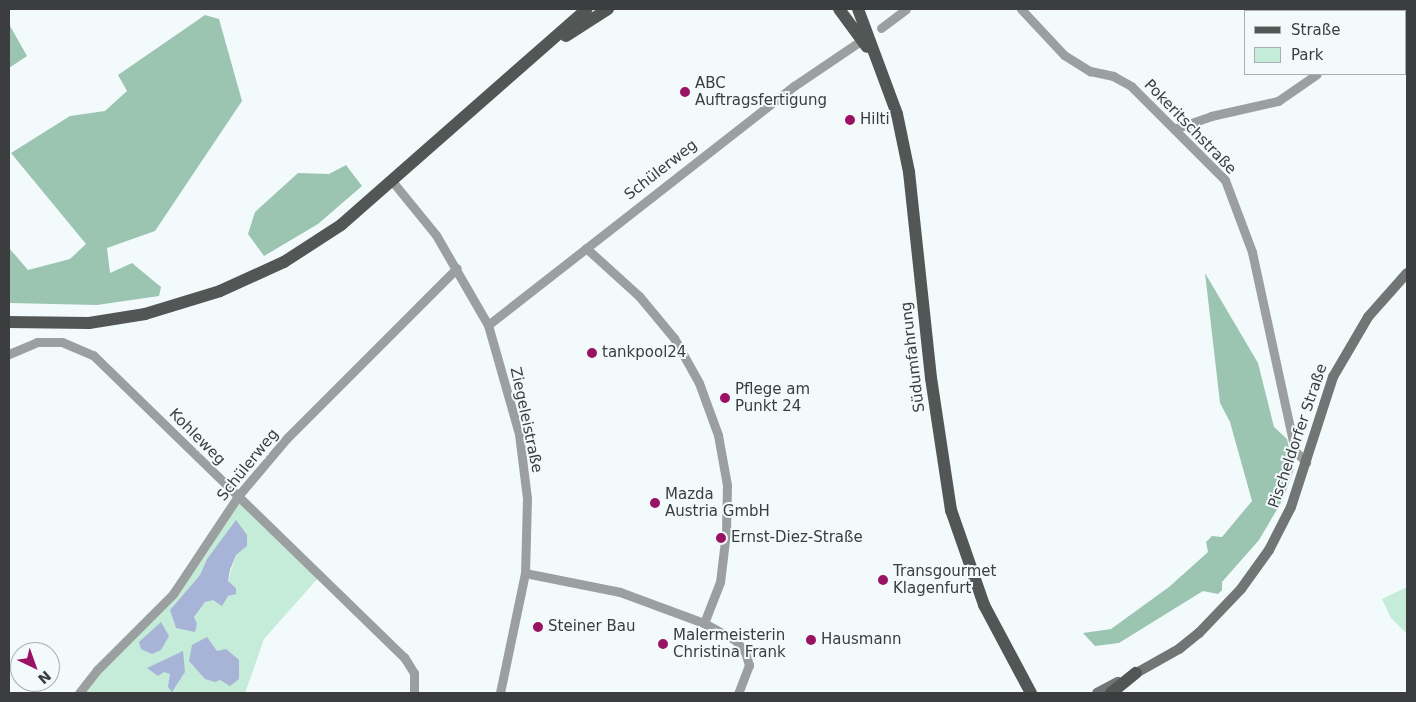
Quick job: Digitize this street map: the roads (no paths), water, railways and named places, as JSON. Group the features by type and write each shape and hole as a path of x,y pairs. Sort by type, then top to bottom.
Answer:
{"main road":[{"path":"9,322 89,323 145,314 220,291 284,262 314,244 392,181 587,9"},
{"path":"535,56 608,9"},
{"path":"839,9 860,35 888,88"},
{"name":"Südumfahrung","path":"858,9 897,114 909,172 931,378 951,510 984,604 1030,693"},
{"name":"Pischeldorfer Straße","path":"1097,693 1136,674 1179,649 1199,633 1241,590 1269,550 1291,508 1333,377 1349,346 1368,317 1407,274"},
{"path":"1111,693 1136,674"}],"street":[{"path":"881,28 906,9"},
{"name":"Pokeritschstraße","path":"1021,9 1064,55 1090,71 1113,76 1131,86 1225,180 1252,252 1295,451 1306,462"},
{"name":"Schülerweg","path":"488,325 794,86 856,44"},
{"path":"1174,129 1211,116 1269,104 1316,75"},
{"name":"Ziegeleistraße","path":"392,181 436,235 457,268 488,325 511,400 525,472 525,573 500,693"},
{"path":"586,248 639,296 674,338 699,383 718,435 727,485 726,532 720,582 704,623"},
{"name":"Schülerweg","path":"79,693 96,670 173,594 238,496 287,438 457,268"},
{"name":"Kohleweg","path":"9,354 37,342 62,342 85,349 105,365 404,657 414,673 414,693"},
{"path":"525,573 620,592 704,623 736,641 745,652 749,665 738,693"}],"water":[{"path":"236,520 247,535 247,546 236,555 230,570 228,581 236,588 236,594 228,596 222,606 213,600 205,602 194,617 197,624 195,632 176,628 170,610 200,575 207,559"},
{"path":"161,622 169,636 161,650 152,654 141,649 139,642"},
{"path":"207,637 217,651 226,649 239,660 239,679 230,686 220,680 215,682 205,679 189,661 192,645"},
{"path":"183,651 185,672 172,692 168,687 170,674 164,672 158,676 147,668"}],"place":[{"name":"ABC Auftragsfertigung","path":"685,92"},
{"name":"Hilti","path":"850,120"},
{"name":"tankpool24","path":"592,353"},
{"name":"Pflege am Punkt 24","path":"725,398"},
{"name":"Mazda Austria GmbH","path":"655,503"},
{"name":"Ernst-Diez-Straße","path":"721,538"},
{"name":"Transgourmet Klagenfurt","path":"883,580"},
{"name":"Steiner Bau","path":"538,627"},
{"name":"Hausmann","path":"811,640"},
{"name":"Malermeisterin Christina Frank","path":"663,644"}]}
